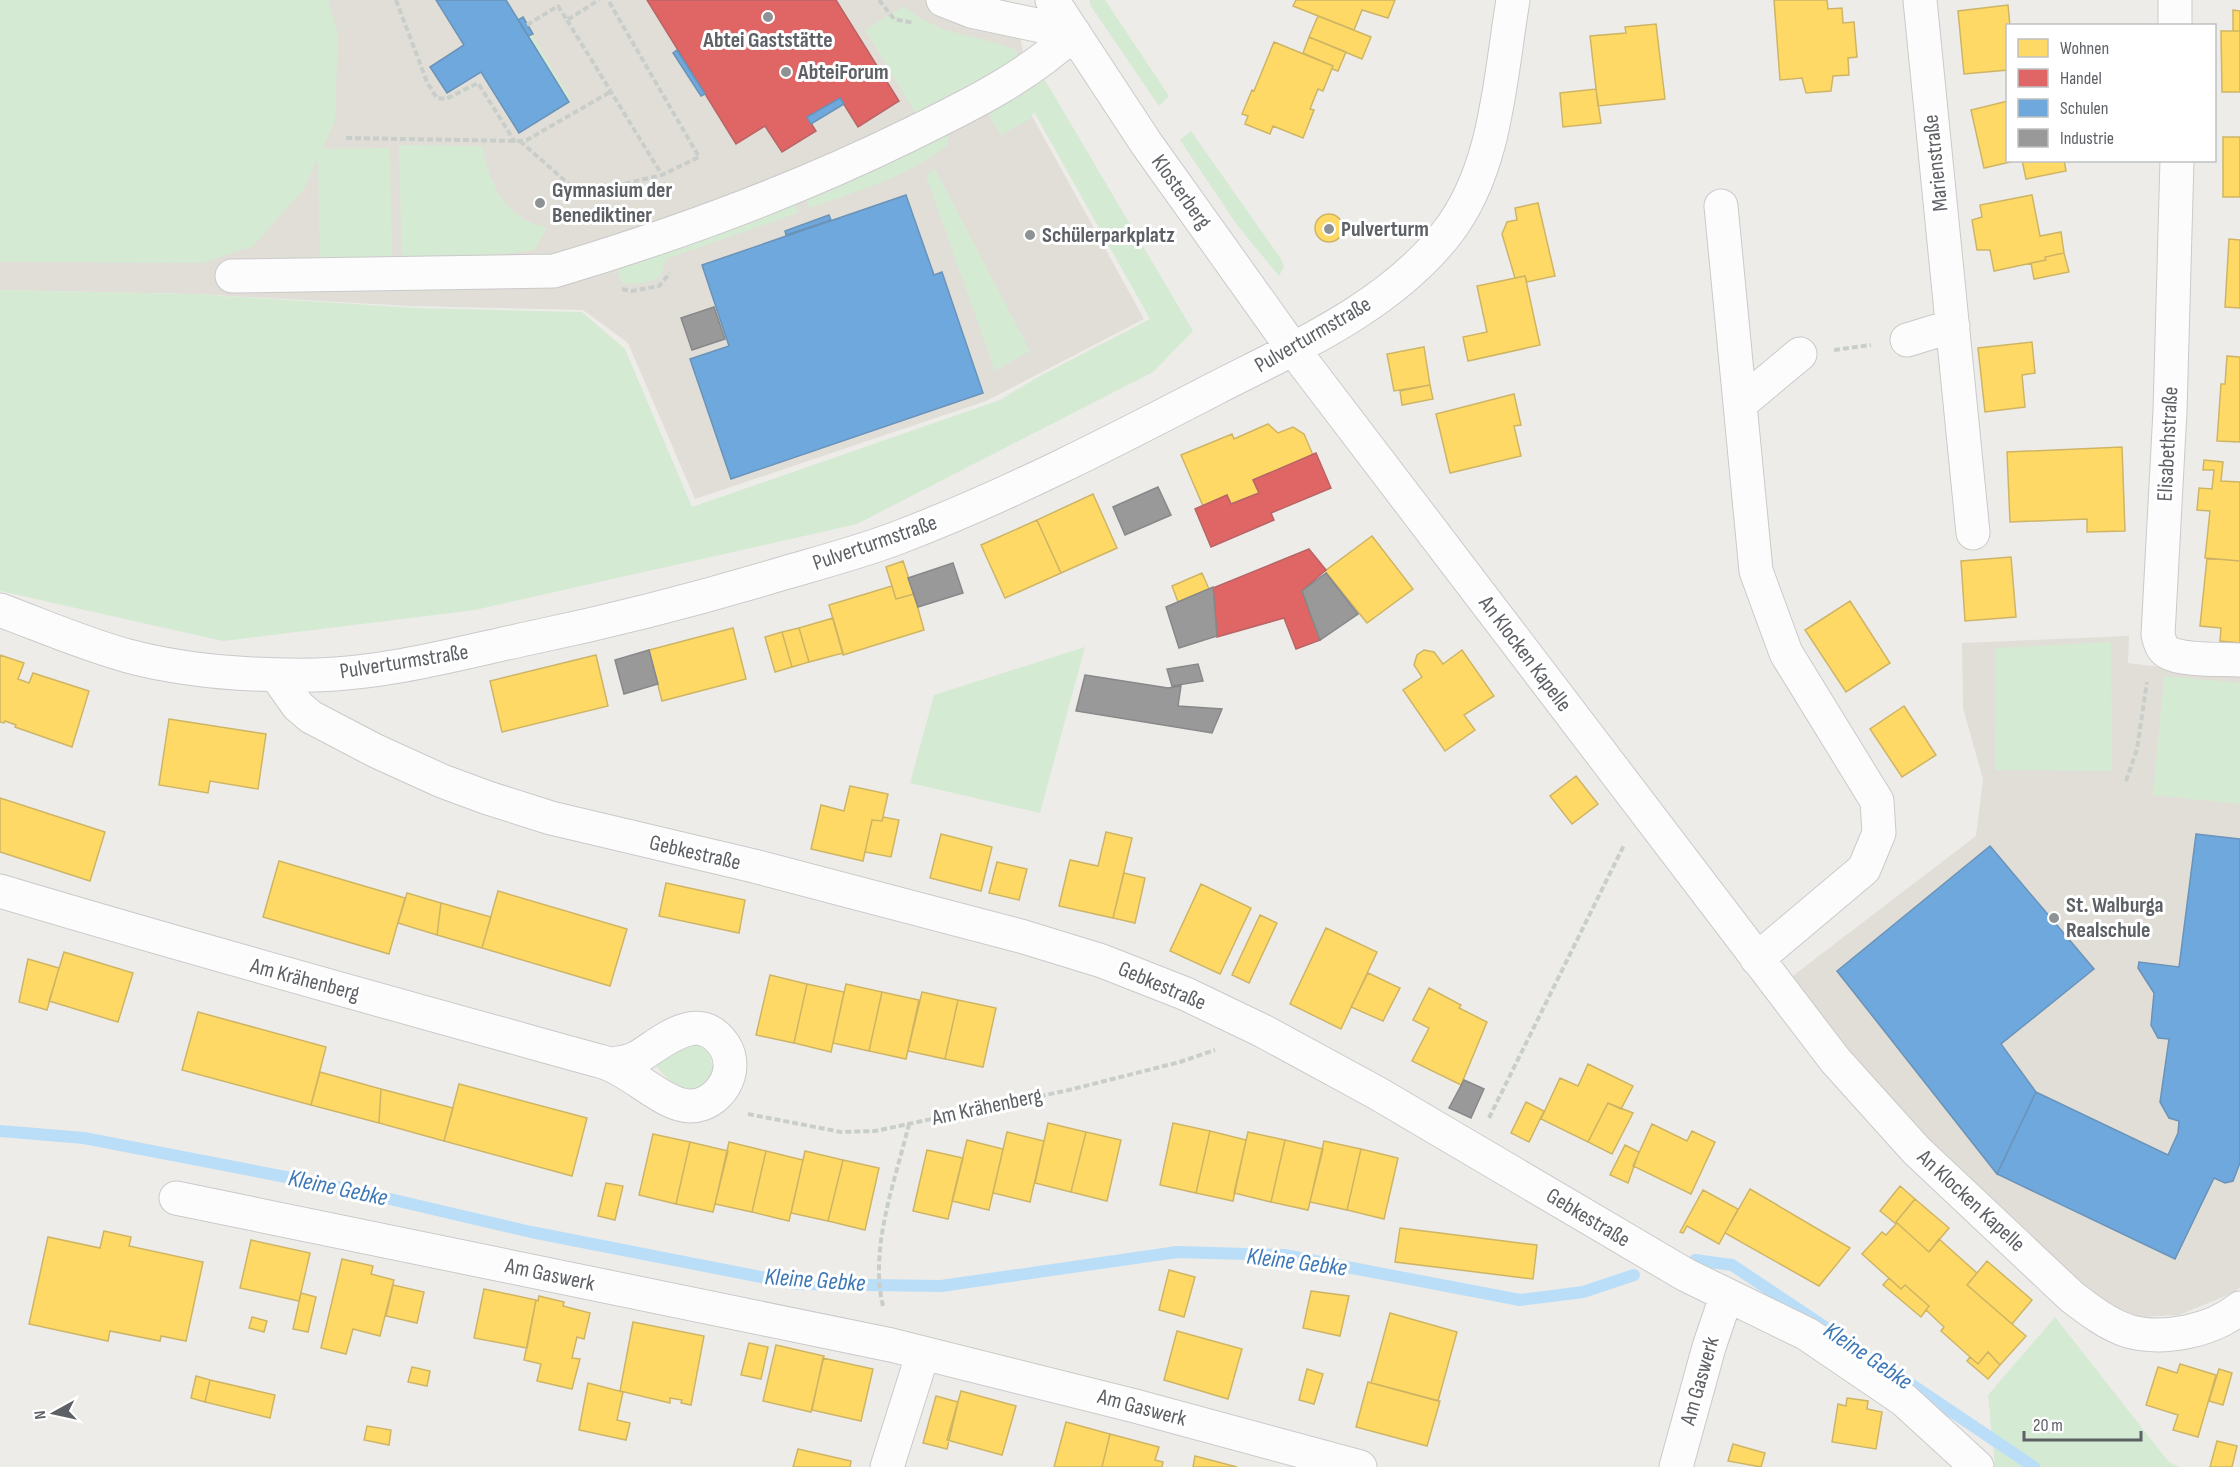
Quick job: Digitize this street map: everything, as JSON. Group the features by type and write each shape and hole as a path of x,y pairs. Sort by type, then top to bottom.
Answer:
{"street":[{"path":"943,0 971,11 1074,33"},
{"name":"Klosterberg","path":"1052,0 1146,143 1293,349"},
{"name":"Pulverturmstraße","path":"0,610 87,644 150,662 234,673 276,675 358,672 421,662 619,618 848,555 935,523 1048,472 1293,349 1354,315 1387,292 1415,268 1450,230 1476,183 1487,149 1513,0"},
{"name":"Marienstraße","path":"1920,0 1973,533"},
{"path":"2175,0 2175,24"},
{"path":"232,276 554,271 604,256 796,188 850,164 964,109 999,89 1056,50 1074,33"},
{"name":"Elisabethstraße","path":"2161,645 2158,635 2170,411 2176,162"},
{"path":"1721,206 1756,571 1786,653 1878,801 1880,833 1864,869 1757,959"},
{"path":"1907,340 1953,326"},
{"name":"An Klocken Kapelle","path":"1293,349 1757,959 1835,1060 1880,1112 2072,1297 2096,1316 2128,1330 2146,1334 2174,1333 2216,1323 2240,1308"},
{"path":"1740,404 1800,354"},
{"path":"2161,645 2168,652 2183,656 2240,660"},
{"name":"Gebkestraße","path":"276,675 298,706 311,717 376,751 451,784 551,818 754,866 1024,937 1112,965 1186,994 1263,1030 1471,1146 1614,1234 1726,1296 1807,1334 1904,1400 1977,1467"},
{"name":"Am Krähenberg","path":"0,891 196,950 611,1064 679,1104 706,1104"},
{"path":"611,1064 637,1058 665,1037 683,1030 706,1031 725,1046 730,1073 720,1094 706,1104"},
{"name":"Am Gaswerk","path":"176,1198 923,1353 1135,1406 1360,1467"},
{"name":"Am Gaswerk","path":"1676,1467 1709,1347 1726,1296"},
{"path":"887,1467 923,1353"}],"path":[{"path":"396,0 427,82 437,98 446,99 478,83 514,142"},
{"path":"567,20 599,0"},
{"path":"520,141 580,194 662,176 699,157 608,0"},
{"path":"528,25 558,6 662,176"},
{"path":"346,138 514,142 527,140 610,92"},
{"path":"1800,354 1907,340"},
{"path":"2126,781 2137,748 2144,689 2161,645"},
{"path":"1488,1119 1629,836"},
{"name":"Am Krähenberg","path":"706,1104 841,1132 874,1131 1069,1090 1180,1062 1263,1030"},
{"path":"880,1293 878,1275 880,1246 909,1124"}],"shaded area":[{"name":"Gymnasium der Benediktiner","path":"0,0 928,0 1020,33 1032,116 1144,319 986,401 695,499 628,343 583,310 409,306 194,294 0,290"},
{"name":"St. Walburga Realschule","path":"2129,636 2128,663 2240,677 2240,1287 2235,1292 2179,1315 2140,1317 2090,1298 1907,1127 1786,981 1976,836 1983,779 1963,708 1962,643"}],"green space":[{"path":"0,0 328,0 338,34 335,121 322,149 390,148 392,266 320,267 318,158 304,189 253,246 202,263 0,262"},
{"path":"1090,0 1105,0 1169,96 1159,106 1090,5"},
{"path":"904,6 917,16 944,29 1016,50 1018,65 920,120 865,30"},
{"path":"532,35 570,98 569,102 528,36"},
{"path":"1042,75 1193,331 1153,372 857,524 475,610 223,641 0,591 0,290 194,294 418,308 582,312 625,349 692,507 1000,400 1038,377 1150,319 1034,112 1030,119 1001,135 989,115 989,111"},
{"path":"943,129 948,137 948,145 916,166 882,182 809,208 803,192"},
{"path":"1191,131 1281,259 1284,267 1279,276 1237,225 1180,140"},
{"path":"399,145 482,146 490,174 501,198 519,215 546,228 535,250 402,267"},
{"path":"935,169 1030,351 995,371 926,176"},
{"path":"791,195 798,213 666,259 661,276 652,280 637,284 622,283 613,262"},
{"path":"2111,642 2112,771 1995,770 1996,648"},
{"path":"1085,647 1040,813 910,783 934,695"},
{"path":"2164,676 2240,683 2240,804 2153,795"},
{"path":"693,1042 709,1055 713,1076 696,1088 681,1088 668,1079 655,1065 665,1051"},
{"path":"2055,1317 2168,1461 2179,1467 1995,1467 1988,1395"}],"building: Wohnen":[{"path":"1296,0 1395,0 1388,18 1362,10 1354,30 1293,6"},
{"path":"1774,0 1827,0 1828,9 1842,8 1843,23 1854,22 1857,57 1848,58 1849,75 1833,76 1831,91 1806,93 1802,78 1780,80"},
{"path":"2008,5 2010,24 2006,24 2006,70 1964,74 1958,11"},
{"path":"2233,10 2240,11 2240,31 2233,31"},
{"path":"1318,16 1371,37 1362,59 1309,37"},
{"path":"1656,24 1665,99 1598,106 1590,36 1626,33 1625,27"},
{"path":"2221,31 2240,31 2240,92 2222,92"},
{"path":"1309,37 1346,52 1338,71 1332,69 1333,66 1303,53"},
{"path":"1274,42 1333,66 1323,91 1318,89 1310,109 1314,110 1303,138 1273,126 1270,134 1245,124 1248,116 1242,114"},
{"path":"1596,89 1601,123 1563,127 1560,93"},
{"path":"2006,101 2006,162 2010,162 1984,168 1971,110"},
{"path":"2223,137 2240,137 2240,197 2223,197"},
{"path":"2022,162 2064,162 2066,171 2026,179"},
{"path":"2032,195 2040,236 2061,232 2064,253 2045,257 2046,260 1994,271 1990,250 1977,250 1972,220 1982,217 1980,205"},
{"path":"1538,203 1555,276 1527,282 1525,276 1515,278 1502,234 1507,222 1517,220 1515,208"},
{"name":"Pulverturm","path":"1329,214 1339,218 1343,228 1339,238 1329,242 1319,238 1315,228 1319,218"},
{"path":"2229,239 2240,240 2240,308 2225,307"},
{"path":"2064,253 2069,272 2034,279 2031,263"},
{"path":"1525,276 1540,345 1468,361 1463,337 1487,332 1477,286"},
{"path":"2032,342 2035,373 2022,375 2025,407 1985,412 1978,348"},
{"path":"1424,347 1430,385 1394,391 1387,354"},
{"path":"2227,356 2240,357 2240,442 2217,441 2221,384 2225,384"},
{"path":"1430,385 1433,399 1402,405 1400,391"},
{"path":"1514,394 1521,425 1514,426 1521,456 1450,473 1436,414"},
{"path":"1268,424 1278,433 1293,427 1304,434 1313,455 1253,480 1259,493 1231,504 1227,495 1203,506 1181,455 1232,434 1234,439"},
{"path":"2122,447 2125,531 2087,532 2087,519 2010,522 2007,452"},
{"path":"2204,460 2223,462 2221,481 2240,482 2240,561 2205,558 2210,511 2197,510 2199,488 2212,489 2214,470 2203,470"},
{"path":"1093,494 1117,548 1061,573 1037,520"},
{"path":"1037,520 1061,573 1005,598 981,545"},
{"path":"1372,536 1413,589 1367,623 1325,571"},
{"path":"2011,557 2016,617 1965,621 1961,561"},
{"path":"2207,558 2240,561 2240,643 2220,641 2221,628 2200,626"},
{"path":"903,561 914,594 896,599 886,567"},
{"path":"1202,573 1209,589 1178,602 1172,586"},
{"path":"892,586 896,599 914,594 924,630 843,655 829,605"},
{"path":"1850,601 1890,663 1846,692 1805,630"},
{"path":"833,618 843,653 809,662 799,628"},
{"path":"733,628 746,679 662,701 649,650"},
{"path":"799,628 809,662 792,667 782,632"},
{"path":"782,632 792,667 775,672 765,637"},
{"path":"1424,650 1434,652 1443,664 1462,650 1494,696 1464,715 1475,730 1445,751 1403,690 1422,677 1414,665 1417,655"},
{"path":"0,655 24,663 18,679 29,683 33,673 89,691 72,747 15,727 16,725 5,721 0,722"},
{"path":"596,655 608,706 502,732 490,681"},
{"path":"1904,706 1936,755 1902,777 1870,729"},
{"path":"169,719 266,734 258,789 210,781 208,793 159,785"},
{"path":"1576,776 1598,804 1572,824 1550,796"},
{"path":"850,786 888,794 882,821 872,820 863,861 811,849 821,805 844,811"},
{"path":"0,798 105,832 90,881 0,852"},
{"path":"883,817 899,820 891,857 865,852 872,820 882,821"},
{"path":"1106,832 1132,838 1113,918 1059,906 1070,860 1098,866"},
{"path":"941,834 992,847 981,891 930,878"},
{"path":"279,861 405,898 389,954 263,917"},
{"path":"997,862 1027,869 1019,900 989,893"},
{"path":"1124,873 1145,878 1135,923 1113,918"},
{"path":"666,883 745,900 739,933 659,916"},
{"path":"1201,884 1251,908 1220,974 1170,951"},
{"path":"498,891 627,929 610,986 482,948"},
{"path":"407,893 441,903 437,935 398,923"},
{"path":"441,903 491,917 482,948 437,935"},
{"path":"1260,915 1277,923 1249,983 1232,975"},
{"path":"1326,928 1377,952 1341,1029 1290,1004"},
{"path":"64,952 133,973 118,1022 49,1001"},
{"path":"28,959 59,968 47,1010 19,1002"},
{"path":"1368,973 1400,988 1383,1021 1351,1007"},
{"path":"770,975 807,984 794,1043 756,1035"},
{"path":"807,984 844,992 831,1052 794,1043"},
{"path":"846,984 882,992 869,1051 833,1043"},
{"path":"1429,988 1461,1005 1459,1008 1487,1022 1461,1085 1412,1061 1429,1028 1413,1020"},
{"path":"882,992 919,1000 906,1059 869,1051"},
{"path":"922,992 958,1000 945,1059 908,1051"},
{"path":"958,1000 996,1008 983,1067 945,1059"},
{"path":"198,1012 326,1047 311,1105 182,1070"},
{"path":"1588,1064 1633,1086 1621,1109 1608,1103 1588,1142 1541,1119 1560,1078 1578,1086"},
{"path":"320,1072 381,1089 379,1123 311,1105"},
{"path":"459,1084 587,1118 572,1176 444,1141"},
{"path":"381,1089 453,1108 444,1141 379,1123"},
{"path":"1526,1102 1544,1111 1529,1142 1511,1133"},
{"path":"1608,1103 1633,1113 1612,1154 1588,1142"},
{"path":"1048,1123 1086,1132 1071,1192 1035,1183"},
{"path":"1173,1123 1210,1131 1196,1193 1160,1185"},
{"path":"1652,1124 1687,1141 1692,1131 1715,1142 1691,1194 1633,1166"},
{"path":"1210,1131 1246,1140 1233,1201 1196,1193"},
{"path":"1007,1132 1044,1141 1030,1202 993,1193"},
{"path":"1086,1132 1121,1140 1107,1201 1071,1192"},
{"path":"1248,1132 1285,1140 1271,1202 1234,1193"},
{"path":"653,1134 690,1142 676,1204 639,1195"},
{"path":"967,1140 1003,1149 989,1210 952,1201"},
{"path":"1285,1140 1323,1149 1308,1210 1271,1202"},
{"path":"1324,1141 1361,1149 1347,1210 1310,1202"},
{"path":"690,1142 728,1151 713,1212 676,1204"},
{"path":"729,1142 766,1151 752,1212 715,1204"},
{"path":"1625,1145 1639,1152 1628,1183 1610,1175"},
{"path":"1361,1149 1398,1158 1384,1219 1347,1210"},
{"path":"927,1150 963,1158 948,1219 913,1211"},
{"path":"766,1151 803,1160 789,1221 752,1212"},
{"path":"805,1151 843,1160 828,1221 791,1213"},
{"path":"843,1160 879,1168 865,1230 828,1221"},
{"path":"606,1183 623,1186 615,1220 598,1216"},
{"path":"1900,1186 1915,1199 1896,1222 1929,1252 1939,1239 1977,1273 1967,1285 2026,1336 2000,1365 1988,1352 1978,1364 1941,1331 1944,1327 1926,1310 1929,1306 1905,1285 1901,1289 1862,1254 1882,1232 1886,1235 1896,1224 1880,1211"},
{"path":"1750,1189 1850,1248 1819,1286 1725,1233"},
{"path":"1703,1190 1738,1209 1719,1244 1687,1226 1683,1233 1680,1232"},
{"path":"1915,1199 1949,1228 1929,1252 1896,1222"},
{"path":"1400,1228 1537,1245 1533,1279 1395,1262"},
{"path":"104,1231 131,1237 129,1246 203,1262 186,1341 161,1336 160,1341 110,1331 108,1341 29,1324 48,1237 100,1248"},
{"path":"251,1240 310,1253 299,1301 240,1288"},
{"path":"342,1259 373,1266 371,1274 394,1280 380,1336 353,1329 346,1354 321,1348"},
{"path":"1987,1261 2032,1300 2012,1324 1967,1285"},
{"path":"1169,1270 1195,1277 1184,1317 1159,1310"},
{"path":"1889,1278 1901,1289 1905,1285 1929,1306 1921,1317 1883,1285"},
{"path":"393,1285 424,1292 417,1323 386,1316"},
{"path":"484,1289 536,1300 527,1348 474,1338"},
{"path":"1311,1291 1349,1296 1340,1336 1303,1328"},
{"path":"301,1293 316,1297 308,1332 293,1329"},
{"path":"539,1296 564,1302 563,1306 590,1313 584,1339 577,1337 572,1358 580,1359 572,1389 537,1381 541,1364 524,1360 536,1300 538,1301"},
{"path":"1390,1313 1457,1332 1438,1401 1371,1383"},
{"path":"252,1317 267,1321 264,1332 249,1328"},
{"path":"633,1322 704,1336 691,1405 681,1403 682,1400 670,1398 670,1403 620,1391"},
{"path":"1177,1331 1242,1349 1228,1399 1164,1380"},
{"path":"749,1343 768,1347 761,1379 741,1375"},
{"path":"776,1345 824,1356 811,1412 763,1401"},
{"path":"1988,1352 2000,1365 1988,1379 1967,1361 1970,1357 1978,1364"},
{"path":"823,1358 873,1369 861,1421 812,1410"},
{"path":"2180,1364 2216,1375 2198,1437 2173,1430 2178,1415 2146,1405 2158,1367 2177,1373"},
{"path":"412,1367 430,1371 427,1386 408,1382"},
{"path":"1307,1369 1323,1374 1314,1404 1299,1400"},
{"path":"2219,1369 2232,1373 2223,1405 2209,1401"},
{"path":"196,1376 210,1380 205,1402 191,1398"},
{"path":"210,1380 275,1395 270,1418 205,1402"},
{"path":"1368,1382 1440,1401 1427,1446 1356,1427"},
{"path":"588,1383 623,1392 617,1420 630,1423 626,1440 579,1430"},
{"path":"961,1391 1016,1406 1002,1455 947,1440"},
{"path":"936,1396 958,1402 947,1449 923,1443"},
{"path":"1847,1398 1868,1401 1867,1409 1882,1412 1876,1449 1832,1442 1838,1404 1846,1406"},
{"path":"1066,1422 1110,1434 1102,1467 1054,1467"},
{"path":"367,1426 391,1430 389,1445 364,1440"},
{"path":"1110,1434 1159,1447 1155,1460 1163,1462 1162,1467 1102,1467"},
{"path":"2217,1441 2237,1446 2232,1467 2210,1467"},
{"path":"1733,1444 1765,1453 1761,1467 1728,1461"},
{"path":"798,1449 851,1461 850,1467 793,1467"},
{"path":"1195,1456 1237,1467 1193,1467"}],"building: Handel":[{"name":"AbteiForum","path":"647,0 836,0 899,101 858,127 840,98 807,117 816,131 782,152 765,126 736,144"},
{"path":"1316,453 1331,488 1271,513 1274,520 1211,547 1195,509 1227,495 1231,504 1259,493 1253,480"},
{"path":"1309,549 1326,570 1302,591 1320,640 1296,649 1284,618 1217,637 1213,588"}],"building: Schulen":[{"path":"436,0 506,0 569,102 519,133 481,72 447,93 430,67 464,45"},
{"path":"523,17 533,34 528,36 518,20"},
{"path":"677,50 705,94 701,96 673,53"},
{"path":"840,98 844,104 811,124 807,117"},
{"path":"906,195 934,275 942,272 983,393 731,479 690,359 729,346 702,265"},
{"path":"829,215 831,220 786,235 785,231"},
{"path":"2196,834 2240,839 2240,1163 2233,1181 2225,1183 2214,1178 2175,1259 1997,1174 2036,1092 2168,1155 2178,1133 2179,1121 2169,1118 2160,1102 2169,1039 2158,1038 2151,1025 2154,993 2138,968 2139,962 2179,967"},
{"path":"1990,846 2094,969 2001,1044 2036,1092 1997,1174 1837,971"}],"building: Industrie":[{"path":"714,307 725,339 692,350 681,318"},
{"path":"1158,487 1171,515 1125,535 1113,507"},
{"path":"953,563 963,593 918,607 908,578"},
{"path":"1326,573 1358,614 1320,640 1302,591"},
{"path":"1213,587 1217,636 1179,648 1166,607"},
{"path":"649,650 658,684 624,694 615,660"},
{"path":"1198,664 1203,681 1172,686 1167,669"},
{"path":"1085,675 1168,688 1181,686 1178,706 1222,709 1212,733 1076,711"},
{"path":"1464,1080 1484,1089 1471,1118 1449,1108"}],"waterway":[{"name":"Kleine Gebke","path":"0,1131 84,1138 343,1188 531,1232 797,1284 941,1286 1177,1252 1284,1255 1520,1300 1583,1292 1634,1275"},
{"name":"Kleine Gebke","path":"1695,1260 1732,1265 1825,1327"},
{"name":"Kleine Gebke","path":"1872,1358 2034,1467"}],"place":[{"name":"Abtei Gaststätte","path":"768,17"},
{"name":"AbteiForum","path":"786,72"},
{"name":"Gymnasium der Benediktiner","path":"540,203"},
{"name":"Pulverturm","path":"1329,229"},
{"name":"Schülerparkplatz","path":"1030,235"},
{"name":"St. Walburga Realschule","path":"2054,918"}]}
